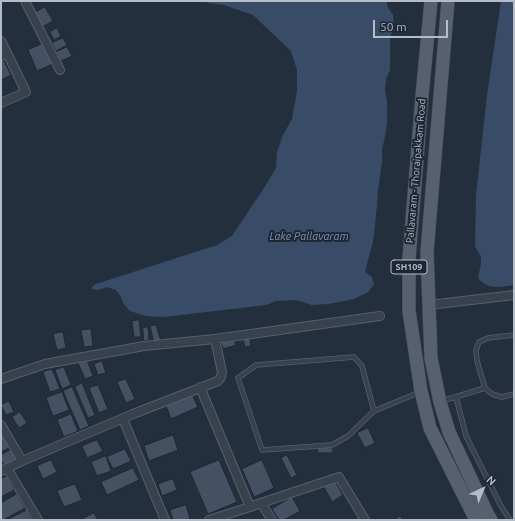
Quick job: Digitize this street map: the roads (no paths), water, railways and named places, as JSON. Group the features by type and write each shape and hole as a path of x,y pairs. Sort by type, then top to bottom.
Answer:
{"main road":[{"name":"Pallavaram - Thoraipakkam Road","path":"431,1 409,259 409,312 421,391 430,428 476,520"},
{"name":"Pallavaram - Thoraipakkam Road","path":"448,1 427,252 431,358 440,402 449,432 491,520"}],"street":[{"path":"25,1 60,70"},
{"path":"1,41 4,54 26,92 1,103"},
{"path":"429,305 514,295"},
{"path":"1,379 45,364 144,346 380,316"},
{"path":"38,520 4,469 122,419 218,381 222,372 216,338"},
{"path":"200,387 250,507"},
{"path":"122,419 165,520"},
{"path":"1,425 22,461"},
{"path":"209,520 339,477 365,520"},
{"path":"261,503 272,520"}],"lane":[{"path":"514,335 488,338 479,342 476,350 477,361 485,388 492,394 502,397 514,394"},
{"path":"374,411 362,366 354,357 256,364 238,378 262,450 332,445 348,436 374,411 421,391"},
{"path":"440,402 485,388"},
{"path":"456,397 466,436 501,506 510,520"}],"water":[{"name":"Lake Pallavaram","path":"204,1 387,1 387,6 393,15 394,28 390,37 390,70 386,79 385,90 387,102 387,123 382,149 382,162 373,242 365,272 372,277 374,284 368,292 354,299 329,304 312,305 296,300 276,301 266,305 164,317 146,316 130,311 123,303 116,290 107,287 98,290 92,289 92,287 96,284 217,245 232,236 276,168 277,152 283,135 292,119 297,91 297,70 291,51 253,15 224,5"},
{"path":"501,1 514,1 514,285 494,287 482,282 478,278 481,257 475,246 476,196 487,95"}]}
